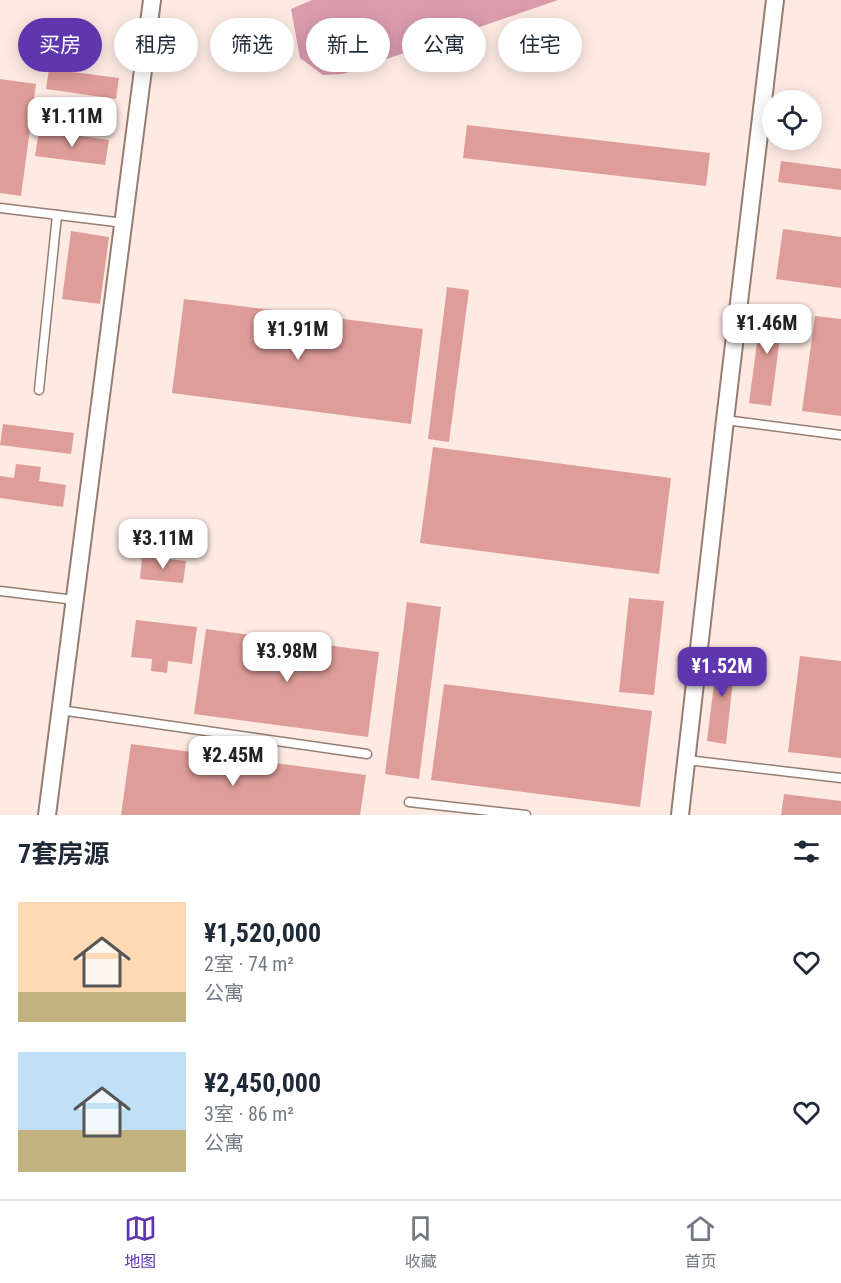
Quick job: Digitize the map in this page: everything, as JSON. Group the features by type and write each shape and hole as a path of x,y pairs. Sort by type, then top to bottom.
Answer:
{"street":[{"path":"47,815 152,0"},
{"path":"680,815 775,0"}],"lane":[{"path":"0,208 124,224"},
{"path":"39,390 57,215"},
{"path":"725,420 841,435"},
{"path":"0,591 75,600"},
{"path":"60,710 367,754"},
{"path":"687,760 841,778"},
{"path":"409,802 525,815"}],"shaded area":[{"path":"312,0 558,0 506,18 498,18 498,21 486,25 486,18 402,18 402,54 390,58 390,18 306,18 306,62 300,58 291,9"},
{"path":"319,72 349,72 343,74 323,75"}],"building":[{"path":"49,72 72,72 119,78 116,99 46,89"},
{"path":"0,79 36,84 21,196 0,193"},
{"path":"467,125 710,153 706,186 463,158"},
{"path":"39,130 109,140 105,165 35,156"},
{"path":"781,161 841,169 841,190 778,182"},
{"path":"783,229 841,237 841,288 776,279"},
{"path":"71,231 109,237 100,304 62,299"},
{"path":"447,287 469,290 449,442 428,439"},
{"path":"184,299 423,329 411,424 172,393"},
{"path":"762,305 784,307 771,406 749,403"},
{"path":"815,316 841,319 841,416 802,411"},
{"path":"3,424 74,433 71,454 0,445"},
{"path":"433,447 671,478 659,574 420,543"},
{"path":"16,464 41,467 39,481 66,485 63,507 0,498 0,476 14,478"},
{"path":"142,556 186,561 183,583 140,579"},
{"path":"629,598 664,601 654,695 619,692"},
{"path":"407,602 441,607 419,779 385,774"},
{"path":"136,620 197,627 192,664 168,661 167,673 151,671 152,659 131,657"},
{"path":"206,629 379,652 368,737 194,714"},
{"path":"718,651 736,653 726,744 707,741"},
{"path":"800,656 841,661 841,758 788,752"},
{"path":"444,684 652,711 640,807 431,780"},
{"path":"131,744 366,775 360,815 121,815"},
{"path":"784,794 841,801 841,815 781,815"}]}
